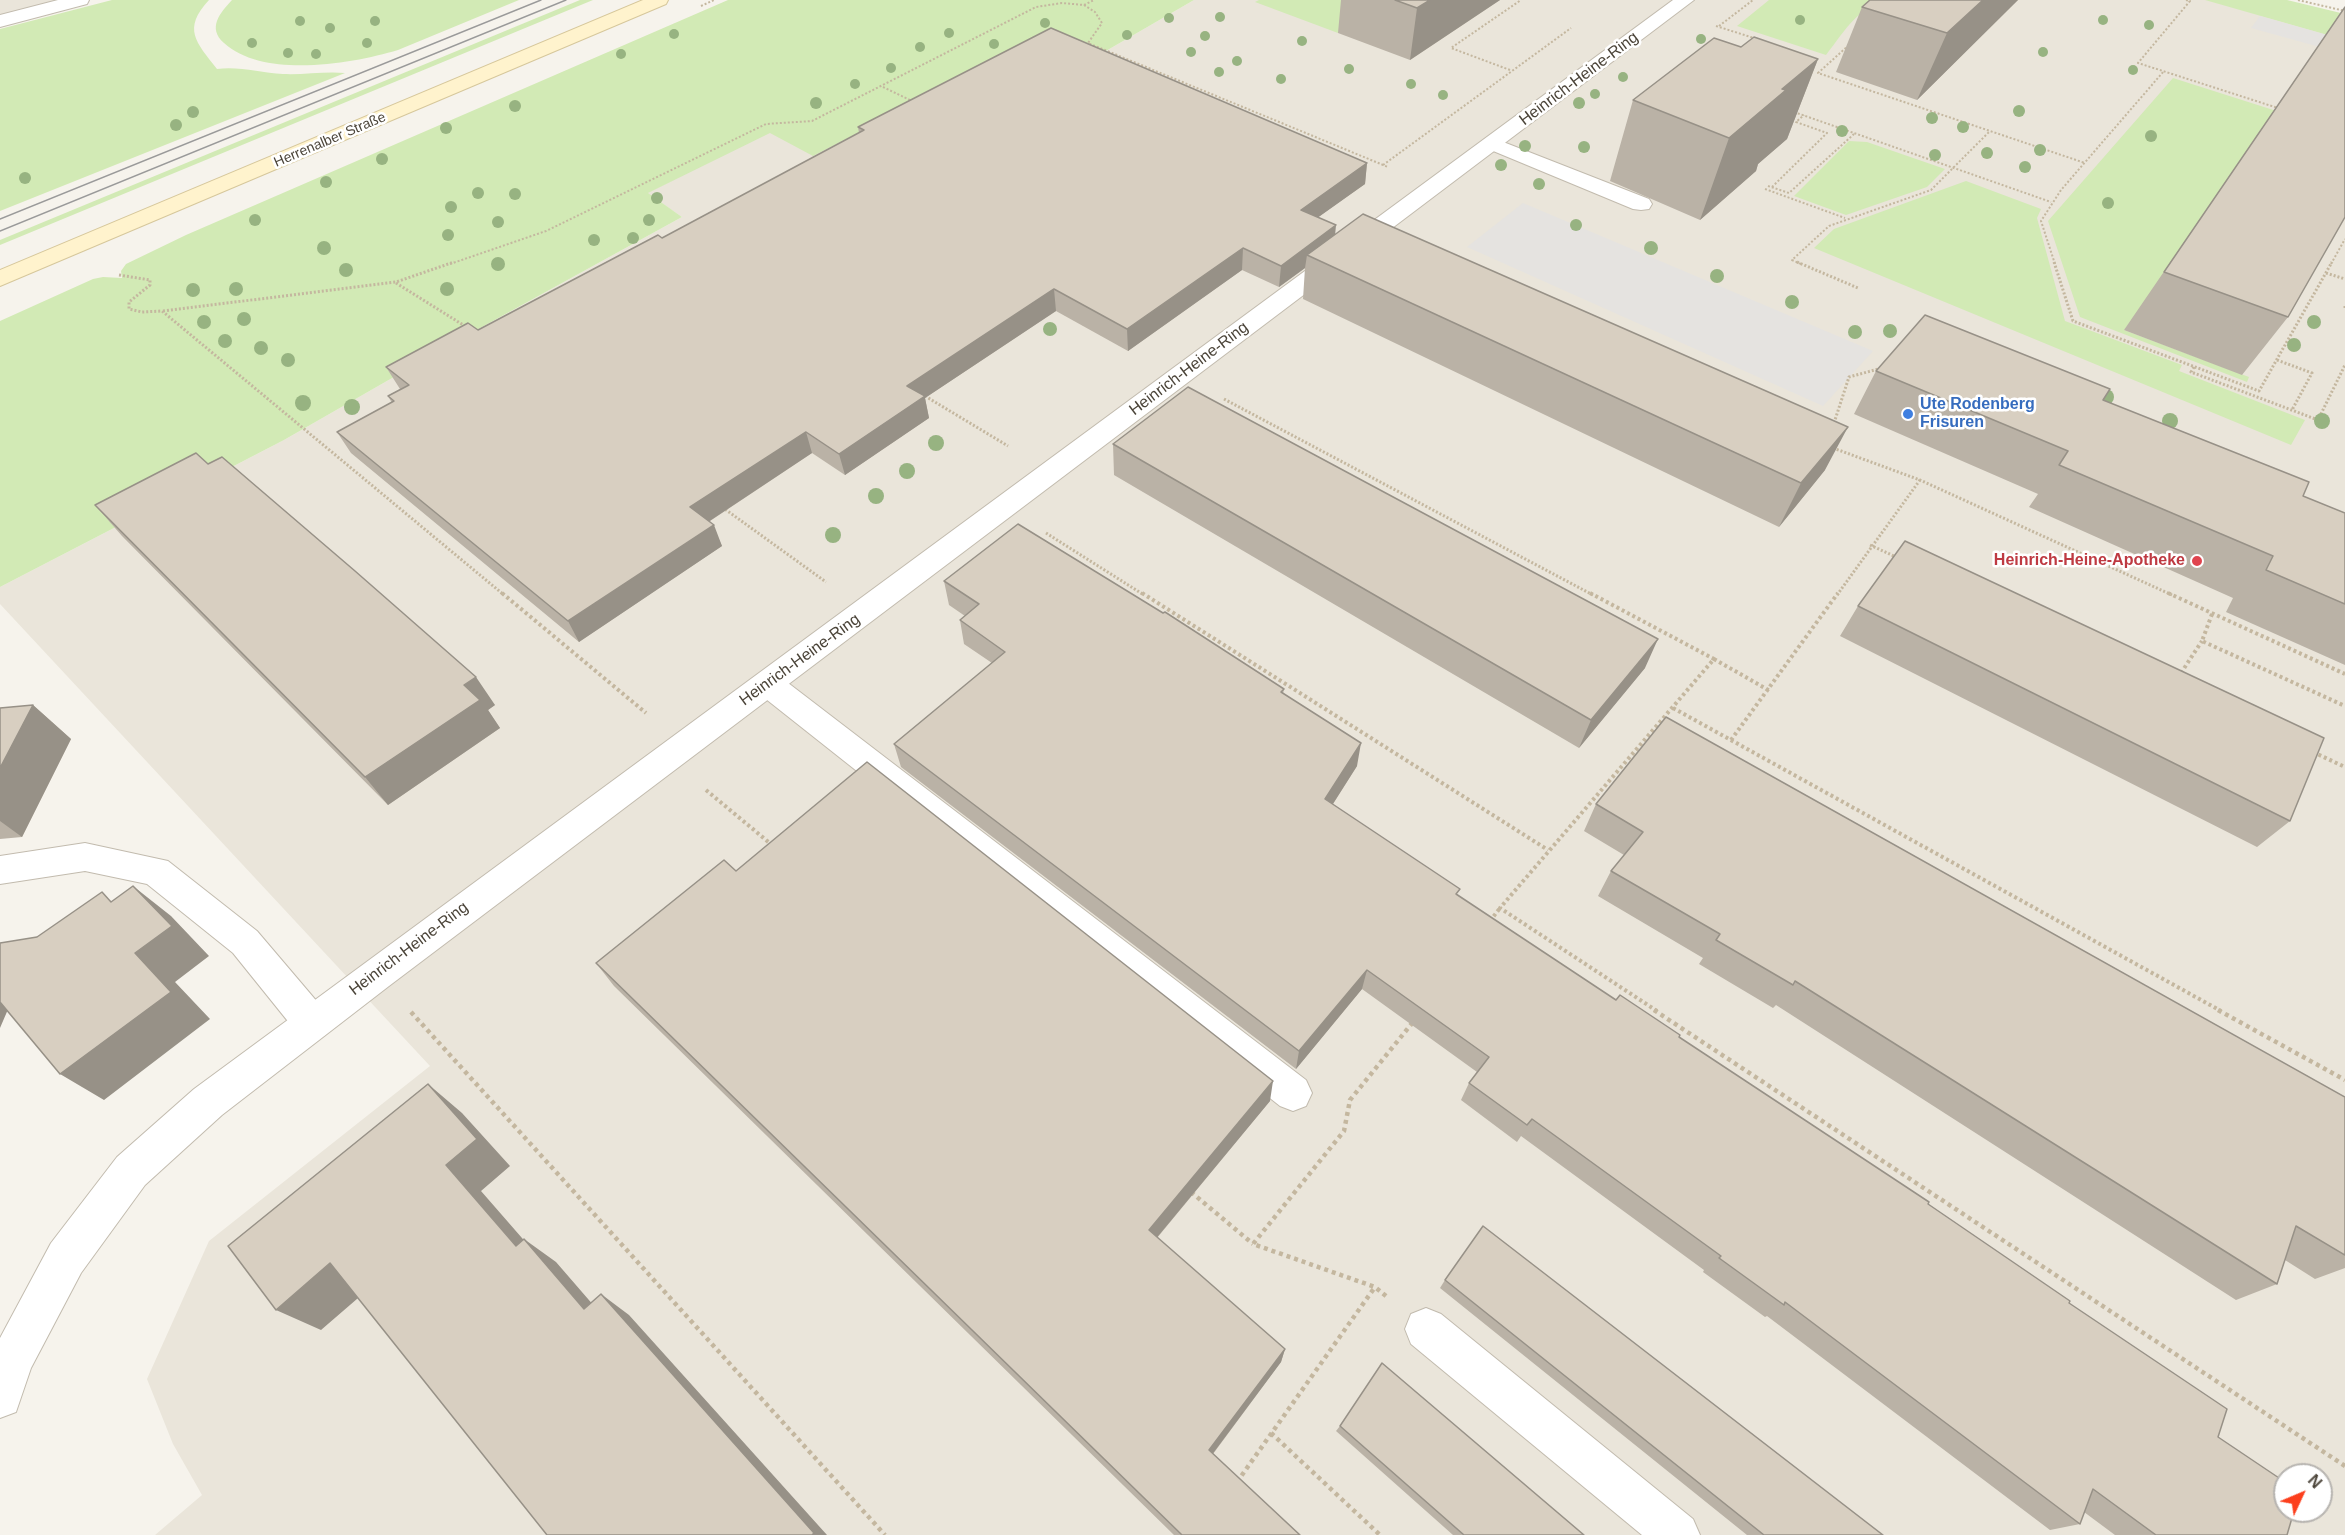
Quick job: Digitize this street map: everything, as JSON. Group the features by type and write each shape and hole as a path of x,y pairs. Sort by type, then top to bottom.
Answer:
{"main road":[{"name":"Herrenalber Straße","path":"0,279 658,0"}],"street":[{"path":"0,21 80,0"},
{"name":"Heinrich-Heine-Ring","path":"0,1396 12,1360 66,1258 131,1171 208,1102 684,744 867,611 1685,0"}],"lane":[{"path":"1493,144 1641,204"},
{"path":"768,684 1293,1093"},
{"path":"0,870 86,857 156,871 245,942 312,1023"},
{"path":"1426,1329 1677,1535"}],"path":[{"path":"1084,5 1094,0"},
{"path":"1510,70 1451,48 1521,0"},
{"path":"1753,0 1718,27 1765,42"},
{"path":"2186,0 2190,2 2138,63 2288,111"},
{"path":"2298,0 2345,11"},
{"path":"112,273 150,280 150,285 129,302 129,309 142,312 396,282 546,231 766,124 812,121 1036,7 1062,3 1084,5 1095,12 1102,23 1088,43 1434,187"},
{"path":"1382,165 1510,70 1574,26"},
{"path":"1855,39 1818,73 2085,163"},
{"path":"2164,71 2051,202 2041,221 2073,321 2259,391 2345,239"},
{"path":"882,86 915,103"},
{"path":"1793,111 2051,202"},
{"path":"1804,115 1796,122 1827,133 1770,186 1789,193 1854,134"},
{"path":"1858,288 1792,260 1829,226 1845,218 1931,190 1990,131"},
{"path":"1765,189 1845,218"},
{"path":"2326,273 2345,279"},
{"path":"396,282 470,329"},
{"path":"162,311 684,744 702,786 775,847"},
{"path":"2277,360 2312,373 2292,410"},
{"path":"1833,427 1849,377 1881,369 1888,362"},
{"path":"2194,367 2191,372 2318,420 2345,365"},
{"path":"921,394 1051,472"},
{"path":"1236,405 1770,691"},
{"path":"1829,447 1920,480 2345,674"},
{"path":"1731,740 1770,691 1870,545 1920,480"},
{"path":"716,503 867,611"},
{"path":"1004,507 1548,850"},
{"path":"1870,545 1902,560"},
{"path":"2178,678 2202,641 2212,615"},
{"path":"2202,641 2345,706"},
{"path":"1486,926 1548,850 1714,659"},
{"path":"1673,708 2345,1080"},
{"path":"2313,752 2345,767"},
{"path":"1500,908 2345,1466"},
{"path":"376,974 885,1535"},
{"path":"1252,1244 1344,1131 1350,1100 1417,1017"},
{"path":"1188,1190 1252,1244 1375,1287 1233,1489"},
{"path":"1271,1433 1380,1535"}],"shaded area":[{"path":"0,0 81,0 0,22"},
{"path":"1194,0 2212,0 2345,37 2345,1535 155,1535 202,1495 173,1444 147,1379 209,1241 430,1066 0,604 0,587 284,440 462,338 682,217 647,193 770,132 1052,33 1099,55"},
{"path":"2260,16 2345,40 2345,54 2251,28"},
{"path":"1523,203 1873,351 1823,406 1467,247"}],"green space":[{"path":"112,0 209,0 196,19 194,27 198,43 217,69 242,69 283,74 345,73 0,211 0,29"},
{"path":"232,0 519,0 398,50 357,60 284,65 261,61 241,54 219,37 216,32 217,21"},
{"path":"580,0 593,0 0,245 0,240"},
{"path":"728,0 1194,0 1099,55 1052,33 813,156 770,133 648,193 682,217 462,338 284,440 0,587 0,321 93,279 122,278 121,271 126,264 186,235"},
{"path":"1259,0 1391,0 1338,33 1255,2"},
{"path":"1769,0 1891,0 1860,14 1826,55 1737,26"},
{"path":"2205,0 2287,0 2345,14 2345,40"},
{"path":"2173,78 2289,115 2124,330 2249,377 2247,382 2080,317 2048,221"},
{"path":"1849,141 1867,142 1945,169 1927,187 1846,215 1794,196"},
{"path":"1966,181 2041,209 2037,218 2065,321 2182,365 2179,371 2305,420 2291,445 1814,248 1834,229"}],"building":[{"path":"1395,0 1430,0 1417,8"},
{"path":"1870,0 1983,0 1947,33 1862,7"},
{"path":"2345,7 2345,217 2288,317 2164,272"},
{"path":"1051,28 1367,163 1301,210 1336,225 1281,266 1243,248 1127,329 1054,289 907,386 925,396 839,454 806,432 690,507 714,525 568,621 337,432 394,401 388,396 409,385 386,367 468,323 478,330 658,235 662,238 864,130 858,127"},
{"path":"1754,37 1818,59 1782,89 1786,90 1729,138 1633,100 1714,38 1741,47"},
{"path":"1363,214 1848,427 1801,483 1307,255"},
{"path":"1925,315 2110,389 2103,400 2309,482 2303,496 2345,513 2345,604 2266,570 2273,556 2059,465 2068,451 1876,371"},
{"path":"1188,387 1658,639 1591,720 1113,444"},
{"path":"196,453 208,464 222,457 355,571 476,677 464,685 480,700 365,777 95,505"},
{"path":"1018,524 1163,613 1165,612 1284,689 1281,692 1361,743 1325,799 1460,889 1456,894 1616,1000 1620,995 1680,1035 1679,1037 1929,1202 1928,1204 2070,1301 2069,1303 2227,1409 2218,1437 2273,1474 2273,1523 2290,1523 2287,1535 2156,1535 2093,1489 2080,1524 1785,1302 1784,1305 1719,1258 1721,1256 1532,1119 1527,1125 1469,1083 1489,1057 1367,970 1299,1051 894,744 1005,652 960,620 979,604 944,581"},
{"path":"1905,541 2324,738 2290,821 1858,606"},
{"path":"33,705 0,768 0,708"},
{"path":"1666,717 2345,1097 2345,1255 2296,1226 2277,1284 1795,981 1793,985 1716,940 1720,934 1611,871 1643,832 1596,804"},
{"path":"867,762 1273,1081 1149,1230 1285,1349 1209,1450 1300,1535 1182,1535 596,963 724,860 736,871"},
{"path":"133,886 172,926 135,953 171,992 60,1074 0,1002 0,943 37,937 102,892 111,902"},
{"path":"428,1084 477,1139 446,1165 516,1246 524,1239 584,1309 601,1294 814,1533 812,1535 547,1535 330,1263 276,1310 228,1246"},
{"path":"1483,1226 1883,1535 1764,1535 1445,1280"},
{"path":"1382,1363 1584,1535 1464,1535 1340,1426"}],"tram line":[{"path":"0,219 541,0"},
{"path":"0,231 566,0"}],"place":[{"name":"Ute Rodenberg Frisuren","path":"1908,414"},
{"name":"Heinrich-Heine-Apotheke","path":"2197,561"}]}
